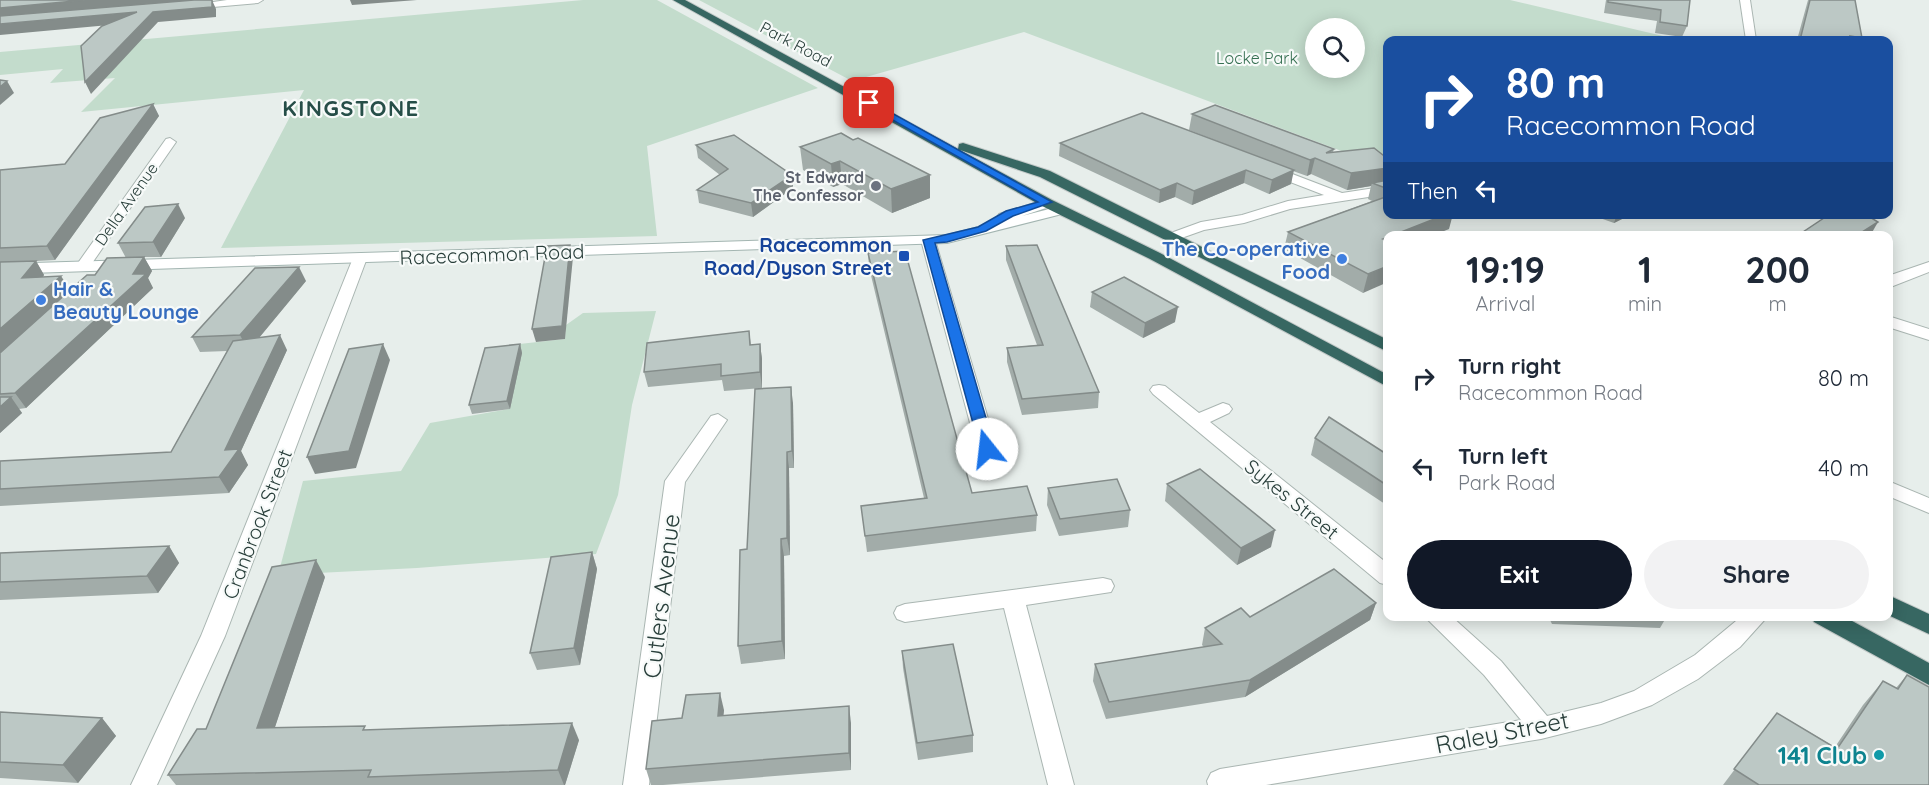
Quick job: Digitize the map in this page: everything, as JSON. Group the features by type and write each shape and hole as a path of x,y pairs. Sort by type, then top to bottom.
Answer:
{"highway":[{"name":"Park Road","path":"678,0 1061,210 1148,253 1383,379"},
{"name":"Park Road","path":"929,136 1025,166 1180,240 1383,344"},
{"path":"1047,202 1078,191"},
{"path":"1061,210 1093,198"},
{"path":"1148,253 1180,240"},
{"path":"1893,607 1929,625"},
{"path":"1830,621 1929,675"}],"street":[{"path":"176,7 258,0"},
{"path":"1745,0 1750,36"},
{"name":"Della Avenue","path":"83,266 170,142"},
{"path":"1251,161 1338,196"},
{"path":"1180,240 1288,205 1383,191"},
{"name":"Racecommon Road","path":"982,229 1010,214 1047,202"},
{"name":"Racecommon Road","path":"0,269 947,239 982,229 1012,225 1061,210"},
{"path":"928,240 987,449"},
{"name":"Cranbrook Street","path":"144,785 213,636 360,258"},
{"path":"93,281 110,265"},
{"path":"1893,280 1929,267"},
{"path":"1893,323 1929,335"},
{"name":"Sykes Street","path":"1159,390 1383,574"},
{"path":"1196,421 1223,410"},
{"name":"Cutlers Avenue","path":"636,785 675,481 718,420"},
{"path":"1893,490 1929,506"},
{"path":"905,613 1103,586"},
{"path":"1013,599 1062,785"},
{"path":"1441,621 1496,669 1541,728"},
{"name":"Raley Street","path":"1220,781 1541,728 1601,713 1651,694 1682,678 1719,651 1752,621"}],"green space":[{"path":"583,0 657,0 818,88 647,146 657,236 221,248 304,90 81,112 115,78 50,83 63,69 0,75 0,52"},
{"name":"Locke Park","path":"699,0 1510,0 1663,36 1383,36 1383,167 1024,32 852,81"},
{"path":"656,311 632,405 618,495 596,554 417,568 278,575 303,481 401,471 430,423 509,409 486,355 502,346 565,339 566,325 583,313"}],"building":[{"path":"0,0 85,0 0,8"},
{"path":"212,0 212,7 153,12 85,82 81,46 102,26 137,12 0,24 0,16"},
{"path":"1608,0 1690,0 1687,26 1660,22 1661,10 1608,2"},
{"path":"1810,0 1855,0 1862,36 1801,36"},
{"path":"0,80 7,81 0,87"},
{"path":"153,104 47,246 0,248 0,170 65,164 100,118"},
{"path":"1215,105 1334,149 1326,153 1374,148 1383,155 1383,169 1351,173 1315,158 1310,160 1192,114"},
{"path":"1142,113 1294,170 1272,180 1246,170 1194,191 1177,183 1160,190 1060,143"},
{"path":"841,133 853,140 858,138 930,175 891,189 840,161 831,164 800,147"},
{"path":"734,135 792,175 751,203 697,190 728,169 696,145"},
{"path":"1383,181 1383,187 1372,183"},
{"path":"1383,198 1383,219 1434,219 1404,231 1383,231 1383,268 1368,274 1288,232"},
{"path":"178,204 153,242 118,243 145,207"},
{"path":"1822,219 1873,219 1878,222 1864,231 1804,231"},
{"path":"570,245 562,326 532,329 547,246"},
{"path":"1037,245 1099,392 1022,399 1007,348 1043,345 1006,246"},
{"path":"905,251 972,493 1027,486 1037,515 865,536 861,506 927,498 868,253"},
{"path":"144,257 133,274 146,274 15,393 0,394 0,353 87,275 95,275 107,258"},
{"path":"36,261 22,278 61,276 0,329 0,262"},
{"path":"299,267 240,335 192,337 255,268"},
{"path":"1124,277 1178,307 1145,323 1092,292"},
{"path":"749,331 750,345 760,344 760,372 721,376 721,364 644,372 647,343"},
{"path":"280,335 225,450 239,449 219,477 0,489 0,461 171,452 233,341"},
{"path":"383,344 349,451 307,457 349,349"},
{"path":"520,344 507,401 469,405 485,348"},
{"path":"791,387 792,451 787,452 787,538 781,539 782,641 738,646 740,550 747,549 755,389"},
{"path":"0,397 11,397 0,407"},
{"path":"1329,417 1383,452 1383,483 1315,438"},
{"path":"1200,469 1275,530 1241,548 1167,484"},
{"path":"1117,479 1130,510 1060,519 1048,488"},
{"path":"169,546 147,576 0,582 0,553"},
{"path":"592,552 574,648 530,653 551,557"},
{"path":"316,560 257,728 365,726 363,730 572,723 558,770 368,777 371,770 168,775 197,729 206,729 272,567"},
{"path":"1334,569 1376,603 1250,680 1109,702 1095,664 1222,644 1205,628 1241,608 1250,617"},
{"path":"953,644 973,735 917,743 902,651"},
{"name":"141 Club","path":"1907,675 1929,687 1929,785 1759,785 1734,769 1777,713 1837,749 1883,681 1898,689"},
{"path":"720,693 718,716 849,706 849,753 646,769 652,721 682,718 686,695"},
{"path":"0,712 102,718 63,765 0,762"}],"place":[{"name":"St Edward The Confessor","path":"876,186"},
{"name":"Racecommon Road/Dyson Street","path":"904,256"},
{"name":"The Co-operative Food","path":"1342,259"},
{"name":"Hair & Beauty Lounge","path":"41,300"},
{"name":"141 Club","path":"1879,755"}],"district":[{"name":"KINGSTONE","path":"351,108"}],"route":[{"path":"869,103 1047,202 1010,214 982,229 947,239 928,240 987,449"}]}
